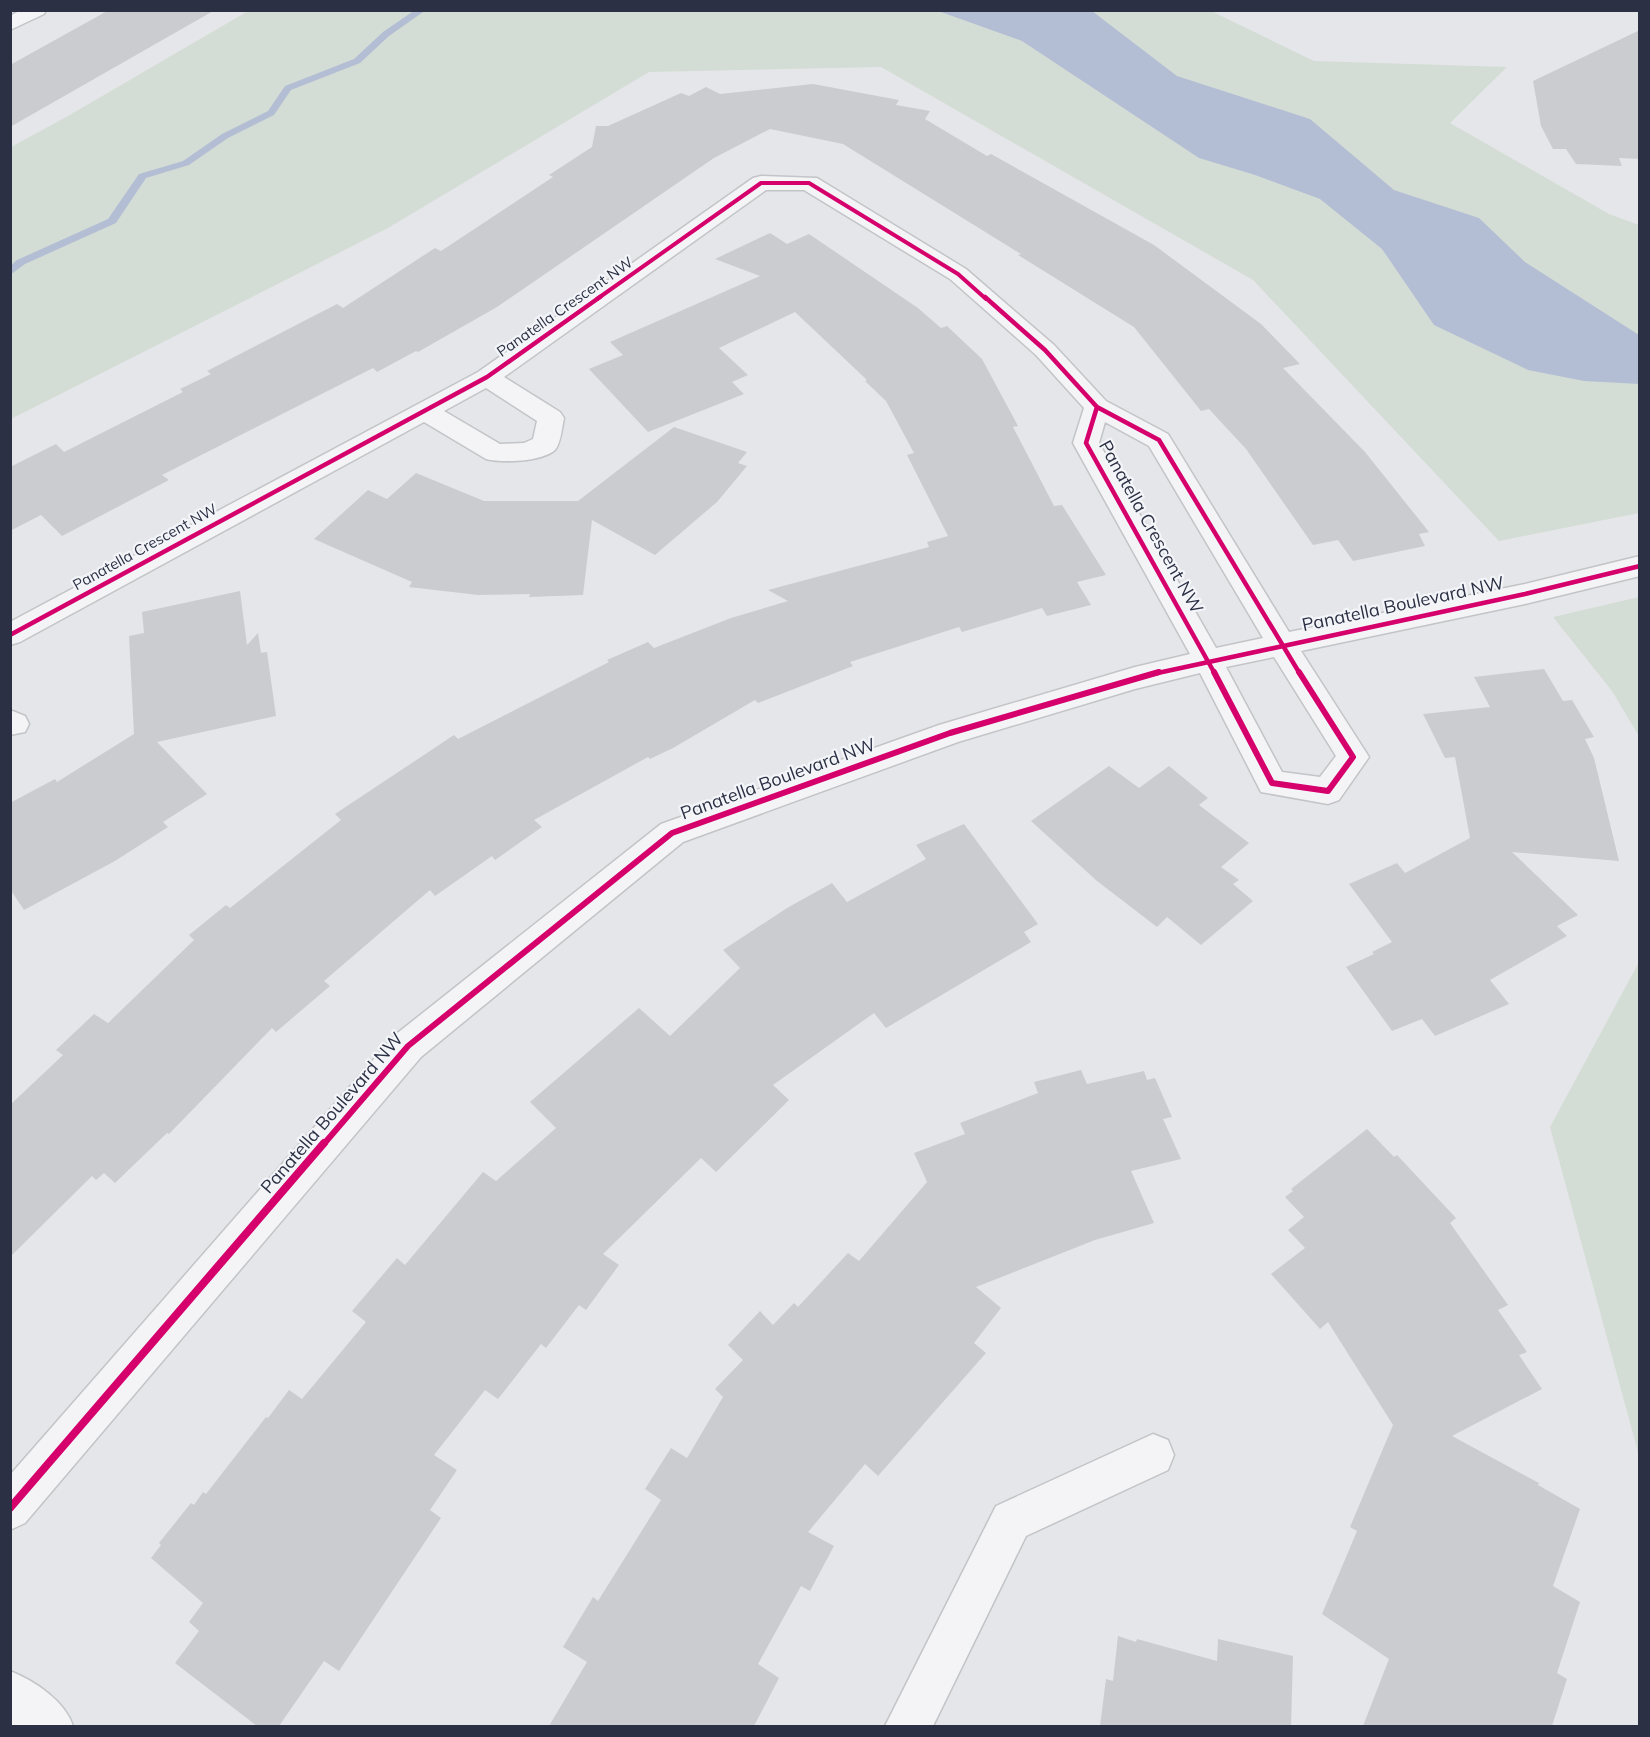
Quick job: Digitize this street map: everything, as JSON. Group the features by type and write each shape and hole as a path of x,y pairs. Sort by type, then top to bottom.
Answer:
{"street":[{"path":"10,24 37,10"},
{"name":"Panatella Crescent NW","path":"10,635 487,377 761,183 809,183 958,274 1046,350 1097,406 1159,440 1281,644 1353,758 1328,791 1272,783 1208,660 1086,443 1097,406"},
{"path":"424,410 495,453 528,451 545,444 550,418 487,377"},
{"name":"Panatella Boulevard NW","path":"10,1508 408,1046 672,833 950,733 1135,678 1281,644 1503,599 1640,566"},
{"path":"909,1726 1011,1521 1153,1455"},
{"path":"10,1694 50,1726"}],"shaded area":[{"path":"248,11 1211,11 1314,61 1507,67 1450,123 1609,214 1639,225 1639,513 1499,541 1253,280 881,67 649,72 388,228 11,419 11,147"},
{"path":"1640,597 1639,736 1612,691 1553,617"},
{"path":"1639,962 1639,1456 1550,1127"}],"water":[{"path":"938,11 1092,11 1177,76 1310,119 1394,190 1479,218 1525,262 1639,335 1639,384 1584,381 1528,370 1434,325 1382,249 1320,199 1255,175 1199,158 1022,41"}],"building":[{"path":"109,10 215,10 10,127 10,65"},
{"path":"1640,30 1640,159 1619,158 1622,166 1576,164 1566,149 1553,149 1541,126 1533,81"},
{"path":"813,84 899,100 896,105 930,111 925,119 987,156 991,154 1154,245 1261,324 1300,364 1283,368 1365,452 1429,532 1419,534 1425,546 1353,561 1338,540 1313,545 1246,449 1209,409 1201,411 1134,327 843,144 770,129 714,158 497,307 418,352 377,372 373,368 162,475 169,480 62,536 41,515 10,531 10,467 56,444 64,452 183,392 180,389 211,374 207,371 337,304 343,308 435,248 441,251 553,177 549,175 592,147 596,126 608,126 681,93 689,96 706,87 720,94"},
{"path":"770,233 787,244 809,234 918,308 941,328 947,326 982,359 1018,426 1013,427 1054,506 1062,505 1106,575 1077,582 1091,605 1047,616 1042,608 962,632 959,627 850,662 853,666 758,703 755,700 673,748 650,759 648,757 534,820 542,827 495,860 492,856 435,896 430,890 324,981 330,986 276,1032 272,1028 169,1134 167,1133 115,1183 104,1173 96,1180 92,1176 10,1257 10,1105 63,1055 56,1050 94,1014 108,1023 194,940 189,935 226,905 230,908 341,820 335,814 454,735 458,739 609,662 607,660 648,642 654,648 731,618 788,601 768,590 929,547 927,542 948,536 907,455 914,453 886,401 795,312 719,348 748,375 732,382 744,394 648,432 589,369 623,355 610,342 760,276 715,259"},
{"path":"674,427 747,452 738,463 747,466 717,502 655,555 592,520 583,595 529,597 530,594 478,595 409,587 412,582 314,539 368,490 387,499 416,473 484,501 578,501"},
{"path":"240,591 247,645 258,633 261,653 267,652 276,716 157,742 207,794 163,822 168,827 115,861 24,910 10,889 10,803 55,779 57,782 134,734 129,636 144,633 142,612"},
{"path":"1544,669 1563,701 1572,700 1594,737 1585,739 1594,758 1619,861 1512,852 1578,915 1557,926 1567,936 1490,980 1509,1004 1435,1036 1422,1019 1392,1031 1346,967 1374,954 1372,952 1392,942 1349,884 1397,863 1405,873 1470,838 1455,757 1445,758 1423,714 1490,707 1474,677"},
{"path":"1109,766 1139,788 1169,766 1208,798 1199,805 1249,843 1221,867 1239,880 1233,884 1253,901 1201,945 1167,917 1157,927 1097,881 1031,821"},
{"path":"964,824 1038,924 1024,932 1031,942 886,1028 874,1013 773,1085 789,1100 716,1172 701,1158 603,1254 619,1265 586,1310 579,1305 546,1348 541,1344 498,1399 485,1390 434,1455 457,1470 430,1510 441,1518 339,1671 324,1661 279,1726 257,1726 175,1663 199,1631 189,1622 203,1603 151,1558 161,1545 159,1543 191,1503 194,1505 203,1492 206,1494 289,1390 302,1399 366,1322 352,1311 397,1258 405,1265 483,1172 496,1181 556,1128 530,1102 639,1008 670,1036 740,968 723,950 787,908 832,883 847,902 926,859 916,845"},
{"path":"1081,1070 1087,1084 1144,1071 1147,1080 1155,1078 1172,1117 1163,1119 1181,1159 1131,1171 1154,1223 1095,1240 976,1287 1001,1308 974,1343 986,1353 878,1476 865,1464 808,1532 834,1546 810,1591 801,1586 758,1664 779,1678 754,1726 549,1726 587,1662 563,1647 593,1597 598,1601 661,1500 645,1489 671,1448 687,1458 723,1397 715,1389 743,1360 728,1345 760,1311 773,1325 794,1303 798,1307 848,1253 859,1261 927,1182 914,1153 965,1134 960,1123 1038,1093 1034,1082"},
{"path":"1367,1129 1394,1157 1397,1155 1456,1218 1450,1223 1508,1305 1498,1310 1527,1352 1519,1355 1542,1389 1452,1436 1539,1483 1538,1485 1580,1509 1553,1586 1580,1602 1557,1673 1567,1679 1552,1726 1363,1726 1389,1659 1322,1614 1357,1531 1350,1527 1393,1425 1328,1322 1320,1329 1271,1274 1305,1248 1288,1230 1304,1217 1285,1197 1293,1191 1291,1189"},
{"path":"1118,1636 1217,1661 1218,1639 1293,1656 1291,1726 1100,1726 1106,1679 1113,1681"}],"waterway":[{"path":"10,272 21,262 112,221 142,176 186,163 225,136 271,113 288,88 357,61 386,34 422,10"}],"cycle path":[{"path":"10,635 487,377 761,183 809,183 958,274 1045,350 1097,407 1159,440 1281,644 1353,757 1328,791 1272,783 1208,660 1086,443 1097,407"},
{"path":"10,1508 408,1046 672,833 950,733 1135,678 1208,660 1525,594 1640,566"}]}
